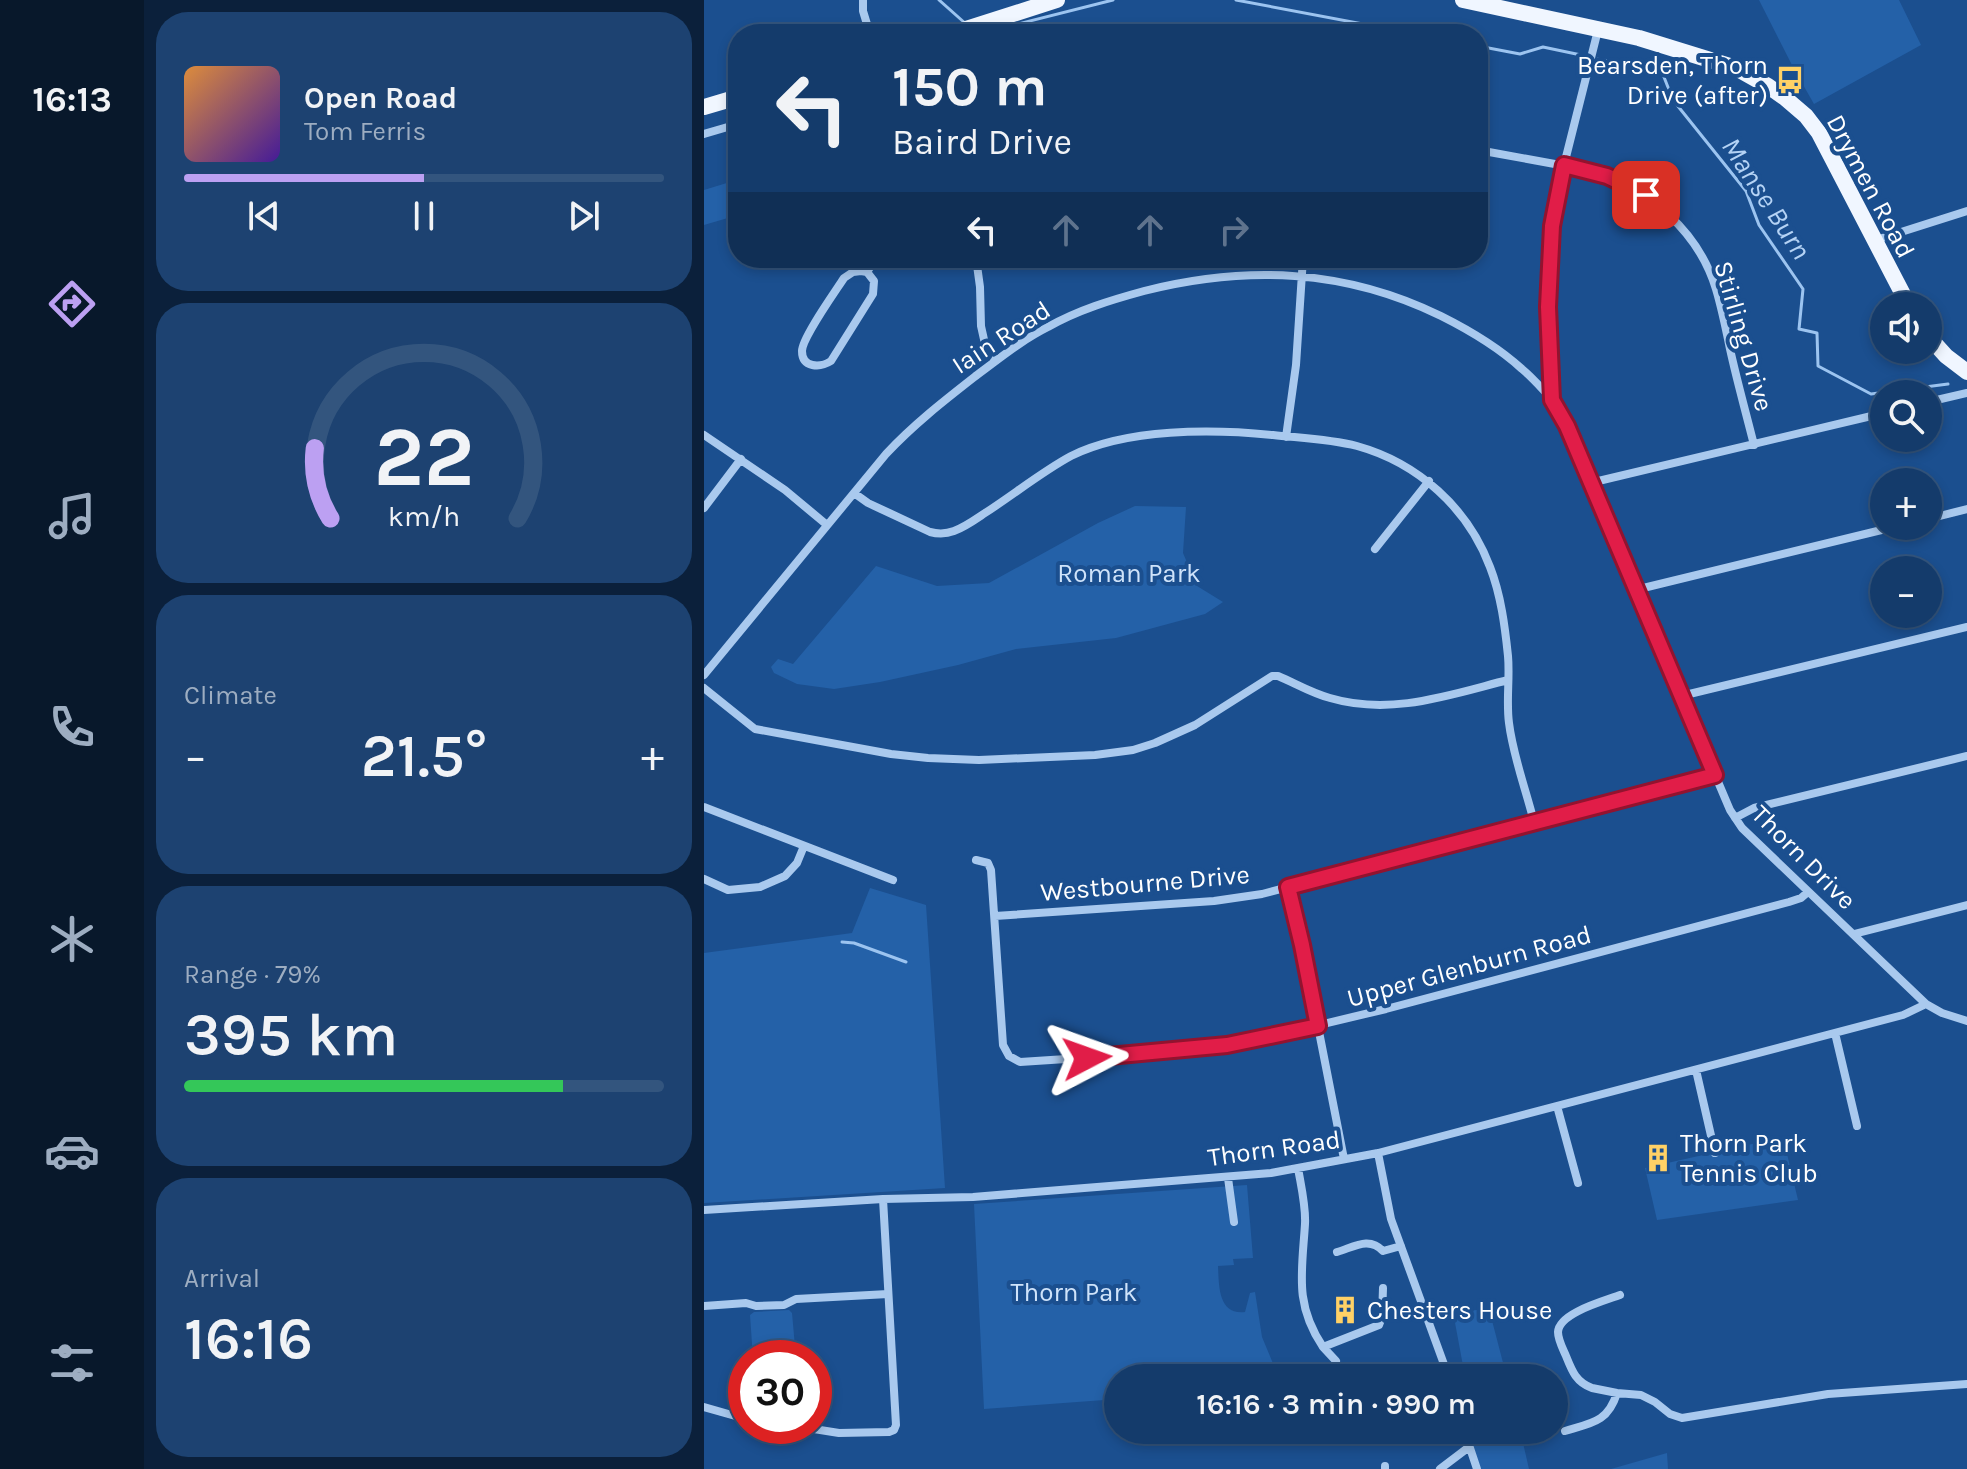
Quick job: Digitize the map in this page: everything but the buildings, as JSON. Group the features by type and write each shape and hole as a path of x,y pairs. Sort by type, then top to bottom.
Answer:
{"main road":[{"path":"982,24 1057,0"},
{"name":"Drymen Road","path":"1463,0 1639,38 1736,68 1768,86 1806,116 1819,133 1902,292"},
{"path":"704,107 728,100"},
{"path":"1942,352 1967,372"}],"street":[{"path":"863,0 867,24"},
{"name":"Thorn Drive","path":"1599,29 1564,165 1552,226 1548,324 1552,400 1567,426 1735,818 1926,1004"},
{"path":"704,134 728,127"},
{"name":"Stirling Drive","path":"1488,152 1607,176 1646,195 1679,225 1695,245 1716,288 1754,445"},
{"path":"1875,240 1967,211"},
{"path":"867,272 870,268"},
{"path":"977,268 981,326 985,344 996,361"},
{"path":"1286,437 1296,365 1302,268"},
{"path":"853,272 867,272 875,287 858,319 831,361 820,366 810,365 803,357 802,347 844,278 853,272"},
{"name":"Iain Road","path":"704,675 886,454 918,421 1026,339 1096,305 1163,287 1226,276 1302,276 1359,285 1390,294 1456,323 1524,370 1552,400"},
{"path":"1942,399 1967,393"},
{"path":"1590,483 1870,416"},
{"path":"854,493 868,503 918,526 942,533 968,524 1066,459 1105,443 1139,436 1239,432 1286,437 1359,446 1407,468 1442,493 1475,534 1492,570 1508,656 1509,721 1534,822"},
{"path":"704,435 785,490 827,525"},
{"path":"704,508 741,459"},
{"path":"1375,549 1429,481"},
{"path":"1942,515 1967,509"},
{"path":"1635,590 1870,533"},
{"path":"1681,696 1967,627"},
{"path":"704,688 755,729 891,754 979,760 1095,755 1133,750 1195,725 1272,676 1331,699 1380,706 1420,703 1508,680"},
{"path":"1735,818 1754,808 1967,756"},
{"name":"Westbourne Drive","path":"995,916 1214,901 1262,894 1715,775"},
{"path":"704,807 893,880"},
{"path":"704,879 728,890 760,887 785,876 797,863 804,846"},
{"name":"Upper Glenburn Road","path":"976,860 990,866 1003,1045 1009,1056 1020,1062 1227,1045 1318,1026 1789,902 1808,892"},
{"path":"1288,887 1344,1159"},
{"path":"1854,934 1967,905"},
{"path":"1926,1004 1967,1021"},
{"name":"Thorn Road","path":"704,1210 948,1198 1271,1173 1378,1153 1903,1015 1926,1004"},
{"path":"1835,1033 1857,1126"},
{"path":"1696,1070 1715,1153"},
{"path":"1557,1106 1578,1183"},
{"path":"1378,1153 1391,1219 1444,1364"},
{"path":"1298,1168 1305,1214 1301,1272 1304,1303 1315,1334 1336,1361"},
{"path":"1228,1178 1234,1222"},
{"path":"832,1432 889,1432 896,1425 883,1199"},
{"path":"1337,1252 1366,1242 1375,1244 1382,1255 1401,1246"},
{"path":"1323,1347 1379,1325 1383,1288"},
{"path":"704,1306 746,1303 756,1306 784,1305 796,1299 888,1294"},
{"path":"1620,1295 1571,1315 1561,1323 1558,1334 1573,1374 1592,1388 1641,1395 1682,1418 1804,1396 1967,1384"},
{"path":"1568,1430 1602,1419 1612,1407 1617,1393"},
{"path":"704,1407 728,1414"},
{"path":"1468,1444 1477,1469"},
{"path":"1440,1469 1469,1447"}],"green space":[{"path":"1759,0 1899,0 1921,45 1814,104"},
{"path":"728,183 728,218 704,225 704,190"},
{"name":"Roman Park","path":"1135,506 1186,507 1183,553 1197,586 1223,602 1205,614 1116,638 1016,649 958,665 834,689 797,684 774,673 771,667 778,659 793,664 876,566 937,586 989,583"},
{"path":"870,888 926,905 945,1188 704,1203 704,953 852,933"},
{"path":"1783,1137 1798,1200 1657,1220 1645,1168"},
{"name":"Thorn Park","path":"1247,1185 1253,1258 1233,1259 1234,1265 1218,1266 1220,1290 1225,1304 1236,1312 1245,1312 1250,1293 1255,1292 1262,1337 1273,1364 1104,1364 1104,1400 984,1409 974,1204"},
{"path":"1489,1309 1503,1364 1463,1364 1453,1312"},
{"path":"789,1310 792,1313 794,1340 752,1340 750,1315 754,1312"},
{"path":"1470,1444 1523,1444 1529,1469 1479,1469"},
{"path":"1667,1453 1668,1469 1611,1469"}],"waterway":[{"name":"Manse Burn","path":"939,0 966,24"},
{"name":"Manse Burn","path":"1018,24 1113,0"},
{"name":"Manse Burn","path":"1236,0 1363,24"},
{"name":"Manse Burn","path":"1488,48 1520,54 1543,47 1581,55"},
{"name":"Manse Burn","path":"1598,59 1662,72 1673,100 1746,191 1759,225 1803,289 1799,329 1817,333 1818,366 1871,394 1948,384"},
{"path":"842,942 854,943 906,962"}],"place":[{"name":"Bearsden, Thorn Drive (after)","path":"1790,80"},
{"name":"Thorn Park Tennis Club","path":"1658,1158"},
{"name":"Chesters House","path":"1345,1310"}],"route":[{"path":"1087,1058 1227,1045 1318,1026 1288,887 1715,775 1567,426 1552,400 1549,263 1552,226 1564,165 1607,176 1646,195"}]}
